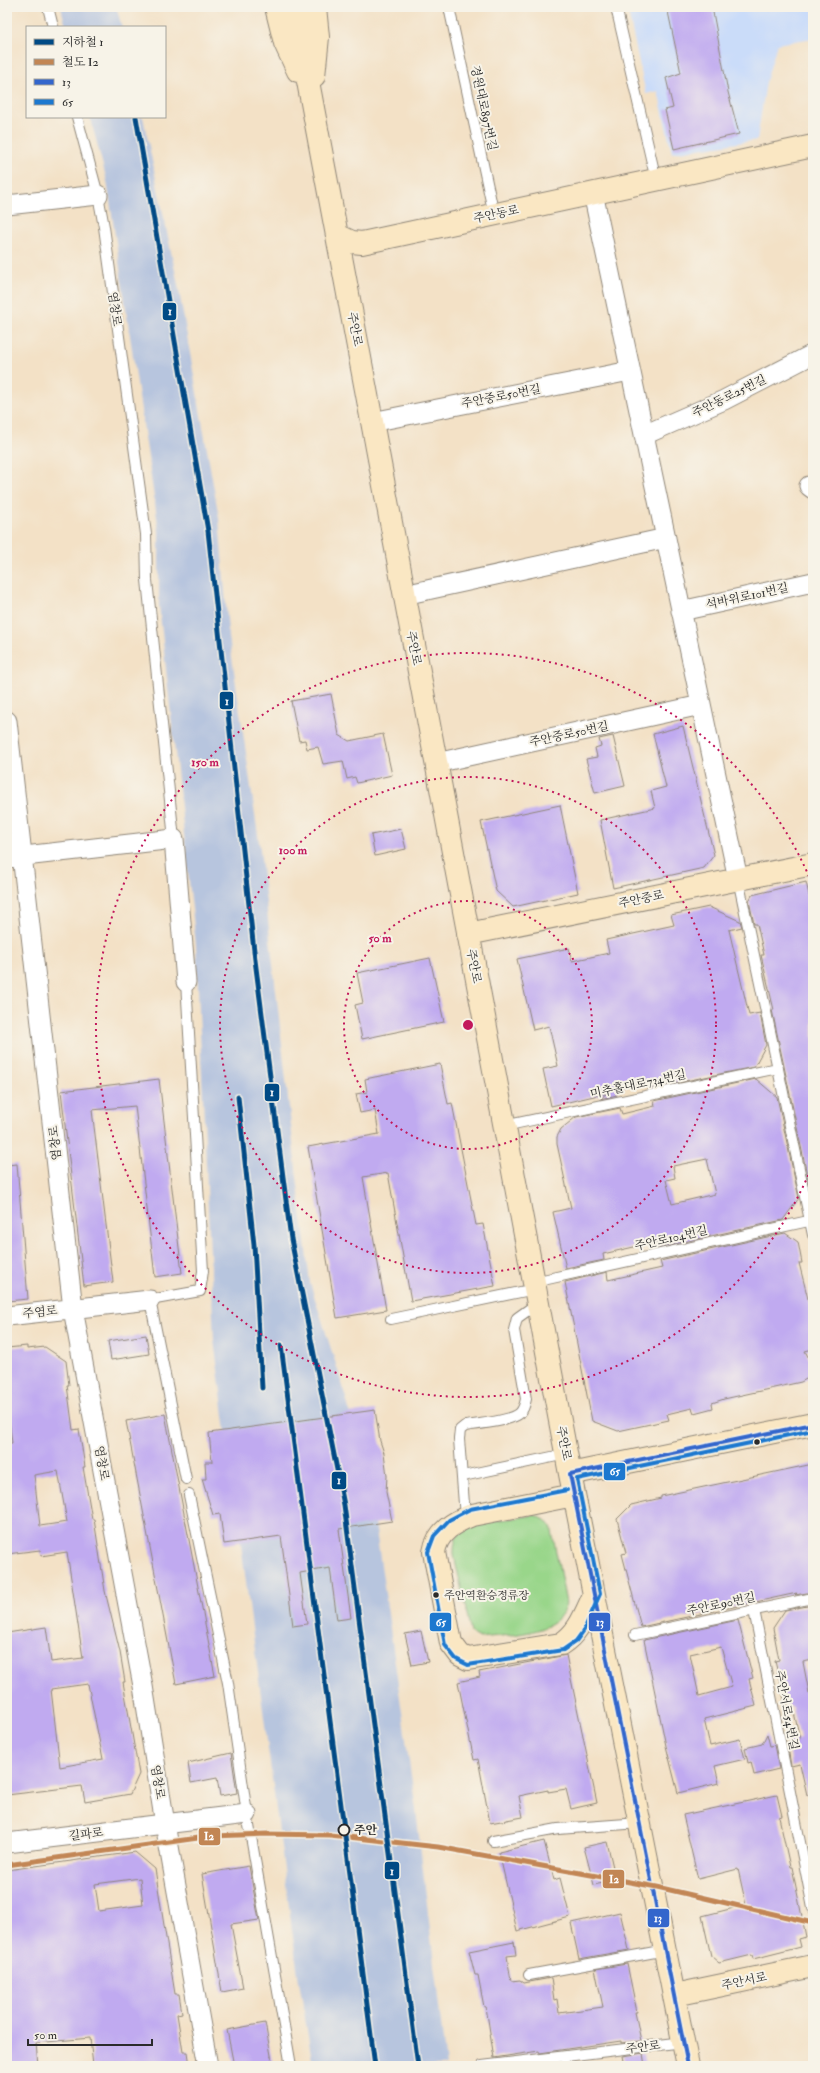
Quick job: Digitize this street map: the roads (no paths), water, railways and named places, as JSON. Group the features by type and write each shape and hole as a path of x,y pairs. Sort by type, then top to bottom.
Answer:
{"main road":[{"path":"276,7 285,43 312,101"},
{"name":"주안로","path":"294,7 568,1464 688,2066"},
{"path":"312,101 318,37 315,7"},
{"name":"주안동로","path":"337,235 352,242 362,243 813,146"},
{"path":"344,270 347,259 352,250 362,243"},
{"name":"주안중로","path":"468,934 813,864"},
{"path":"568,1464 813,1424"},
{"path":"574,1495 465,1517 456,1520 444,1531 435,1543 434,1552 451,1643 460,1655 468,1659 561,1644 572,1637 594,1595"},
{"name":"주안서로","path":"675,1996 813,1966"}],"street":[{"path":"593,193 738,879"},
{"path":"7,205 98,195"},
{"name":"주안동로25번길","path":"644,435 724,400 813,354"},
{"name":"주안중로50번길","path":"372,422 630,371"},
{"path":"404,595 666,538"},
{"name":"석바위로101번길","path":"681,611 813,582"},
{"name":"주안중로50번길","path":"436,763 701,705"},
{"name":"염창로","path":"7,721 15,857 73,1309 143,1686 165,1824 208,2066"},
{"path":"15,857 174,839 186,982"},
{"name":"주염로","path":"7,1316 150,1300"},
{"name":"길파로","path":"7,1843 248,1814"}],"lane":[{"path":"48,7 53,26"},
{"name":"경원대로897번길","path":"449,7 494,214"},
{"path":"616,7 656,180"},
{"name":"염창로","path":"77,118 98,195 146,534 147,580 174,839"},
{"path":"738,879 811,1220 813,1236"},
{"path":"186,982 203,1271 200,1291 150,1300 186,1479"},
{"name":"미추홀대로734번길","path":"504,1126 778,1068"},
{"name":"주안로104번길","path":"536,1291 811,1220"},
{"path":"391,1319 536,1291"},
{"path":"465,1517 459,1439 460,1430 465,1426 512,1417 519,1414 524,1409 526,1399 514,1330 517,1318 536,1291"},
{"path":"463,1476 568,1464"},
{"path":"189,1495 228,1683 290,2066"},
{"name":"주안로90번길","path":"635,1635 813,1598"},
{"name":"주안서로54번길","path":"754,1610 813,1908"},
{"path":"493,1841 558,1829 640,1822"},
{"path":"529,1975 666,1950"},
{"name":"주안로","path":"482,2066 684,2042"}],"metro line":[{"name":"1","path":"136,118 208,531 255,960 291,1239 344,1505 418,2066"},
{"name":"1","path":"238,1097 254,1245 262,1388"},
{"name":"1","path":"281,1345 375,2066"}],"rail line":[{"name":"I2","path":"7,1865 212,1836 266,1834 330,1835 438,1847 657,1887 813,1923"}],"place":[{"name":"주안역환승정류장","path":"436,1595"},
{"name":"주안","path":"344,1830"}]}
